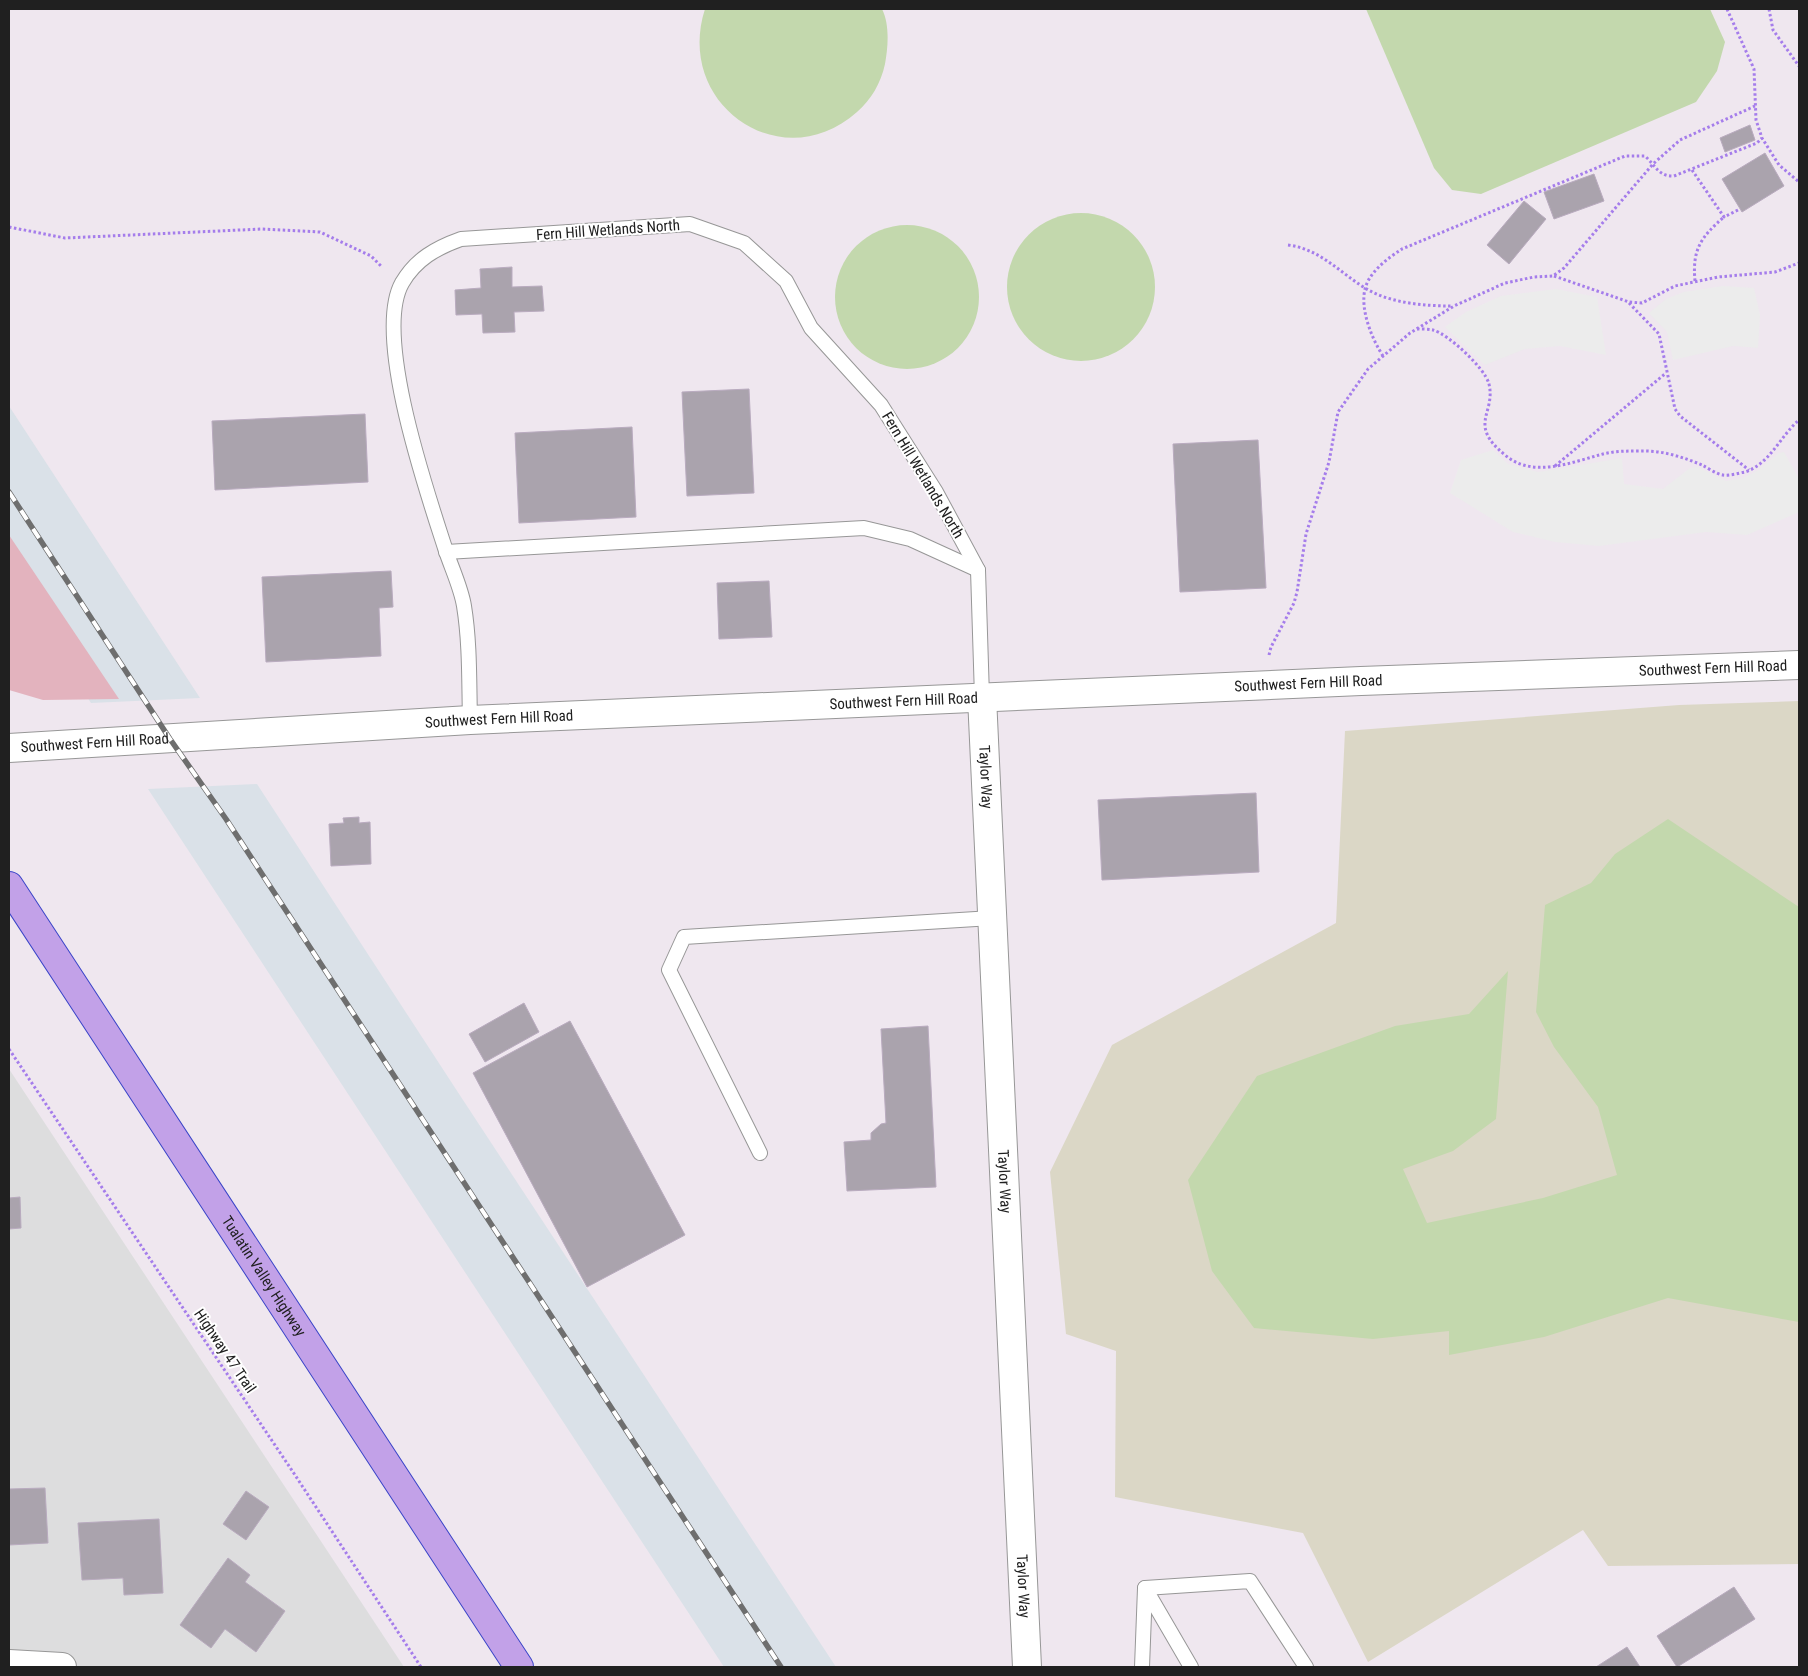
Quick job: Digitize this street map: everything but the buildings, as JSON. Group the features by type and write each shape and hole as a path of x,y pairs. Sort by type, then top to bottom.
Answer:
{"highway":[{"name":"Tualatin Valley Highway","path":"9,886 519,1667"}],"street":[{"name":"Southwest Fern Hill Road","path":"9,748 470,720 1265,685 1799,665"},
{"name":"Taylor Way","path":"982,697 1027,1667"},
{"path":"9,1664 62,1667"}],"lane":[{"name":"Fern Hill Wetlands North","path":"470,720 464,605 446,552 398,386 393,309 402,284 416,264 437,248 461,239 690,224 744,243 786,281 811,328 881,405 936,492 978,570 982,697"},
{"path":"446,552 864,528 910,539 978,570"},
{"path":"760,1153 669,970 684,937 992,918"},
{"path":"1145,1588 1250,1581 1306,1667"},
{"path":"1142,1667 1145,1588"},
{"path":"1145,1588 1191,1667"}],"path":[{"path":"1727,9 1754,69 1756,120 1762,138 1779,165 1799,182"},
{"path":"1769,9 1774,30 1799,66"},
{"path":"1553,276 1564,268 1653,164 1680,140 1755,106"},
{"path":"1383,356 1373,340 1367,317 1365,288 1378,267 1391,256 1421,240 1625,156 1645,156 1666,176 1692,170 1757,143 1762,138"},
{"path":"1692,170 1725,216"},
{"path":"1695,282 1694,266 1698,246 1710,229 1725,216 1740,209"},
{"path":"9,228 65,238 262,229 320,232 370,256 402,284"},
{"path":"1288,244 1304,247 1344,271 1365,288 1383,296 1415,303 1454,306"},
{"path":"1265,685 1271,647 1294,603 1297,592 1306,534 1328,462 1338,412 1368,369 1417,329 1454,306 1505,284 1534,277 1553,276 1629,302 1642,303 1675,286 1718,277 1767,274 1799,263"},
{"path":"1629,302 1659,334 1675,409 1680,416 1749,470"},
{"path":"1417,329 1432,330 1444,335 1471,359 1487,378 1489,391 1484,421 1492,442 1516,462 1543,468 1555,467 1603,454 1643,450 1689,460 1722,475 1749,470 1777,447 1787,432 1799,420"},
{"path":"1555,467 1666,373"},
{"name":"Highway 47 Trail","path":"9,1049 293,1472 421,1667"}],"shaded area":[{"path":"705,9 882,9 885,15 888,36 885,64 881,78 875,91 857,112 828,131 797,138 768,134 741,122 720,101 705,75 700,44"},
{"path":"1366,9 1710,9 1725,42 1717,71 1696,102 1481,194 1452,190 1434,168"},
{"path":"1081,213 1095,214 1109,219 1122,225 1133,235 1143,246 1149,259 1154,273 1154,301 1149,315 1143,328 1133,339 1122,349 1109,355 1095,360 1081,361 1067,360 1053,355 1040,349 1029,339 1019,328 1013,315 1008,301 1007,287 1008,273 1013,259 1019,246 1029,235 1040,225 1053,219 1067,214"},
{"path":"907,225 935,230 958,246 974,269 979,297 974,325 958,348 935,364 907,369 879,364 856,348 840,325 835,297 840,269 856,246 879,230"},
{"path":"1723,286 1754,288 1760,315 1758,348 1733,346 1673,360 1667,332 1649,313 1666,299 1684,292"},
{"path":"1556,289 1597,297 1606,355 1560,346 1525,349 1485,365 1445,327 1466,312 1501,296"},
{"path":"9,406 200,698 91,703 9,576"},
{"path":"1493,450 1508,464 1538,472 1622,458 1624,484 1663,489 1690,468 1698,467 1726,481 1743,478 1757,471 1779,453 1784,452 1799,479 1799,512 1747,535 1706,532 1599,546 1555,542 1513,532 1450,493 1461,460"},
{"path":"9,535 119,699 43,700 9,690"},
{"path":"1799,701 1799,1564 1608,1566 1583,1530 1368,1662 1303,1533 1115,1497 1116,1351 1066,1334 1050,1172 1112,1045 1336,923 1345,731 1679,705"},
{"path":"257,784 836,1667 724,1667 148,789"},
{"path":"1668,819 1799,907 1799,1322 1668,1298 1544,1337 1449,1355 1449,1331 1373,1339 1254,1328 1212,1271 1188,1180 1257,1076 1395,1026 1469,1014 1508,971 1496,1119 1453,1151 1403,1169 1427,1223 1543,1198 1617,1175 1598,1107 1554,1047 1536,1012 1545,905 1591,883 1615,854"},
{"path":"9,1069 404,1667 9,1667"}],"railway":[{"path":"9,492 170,739 226,819 781,1667"}]}
